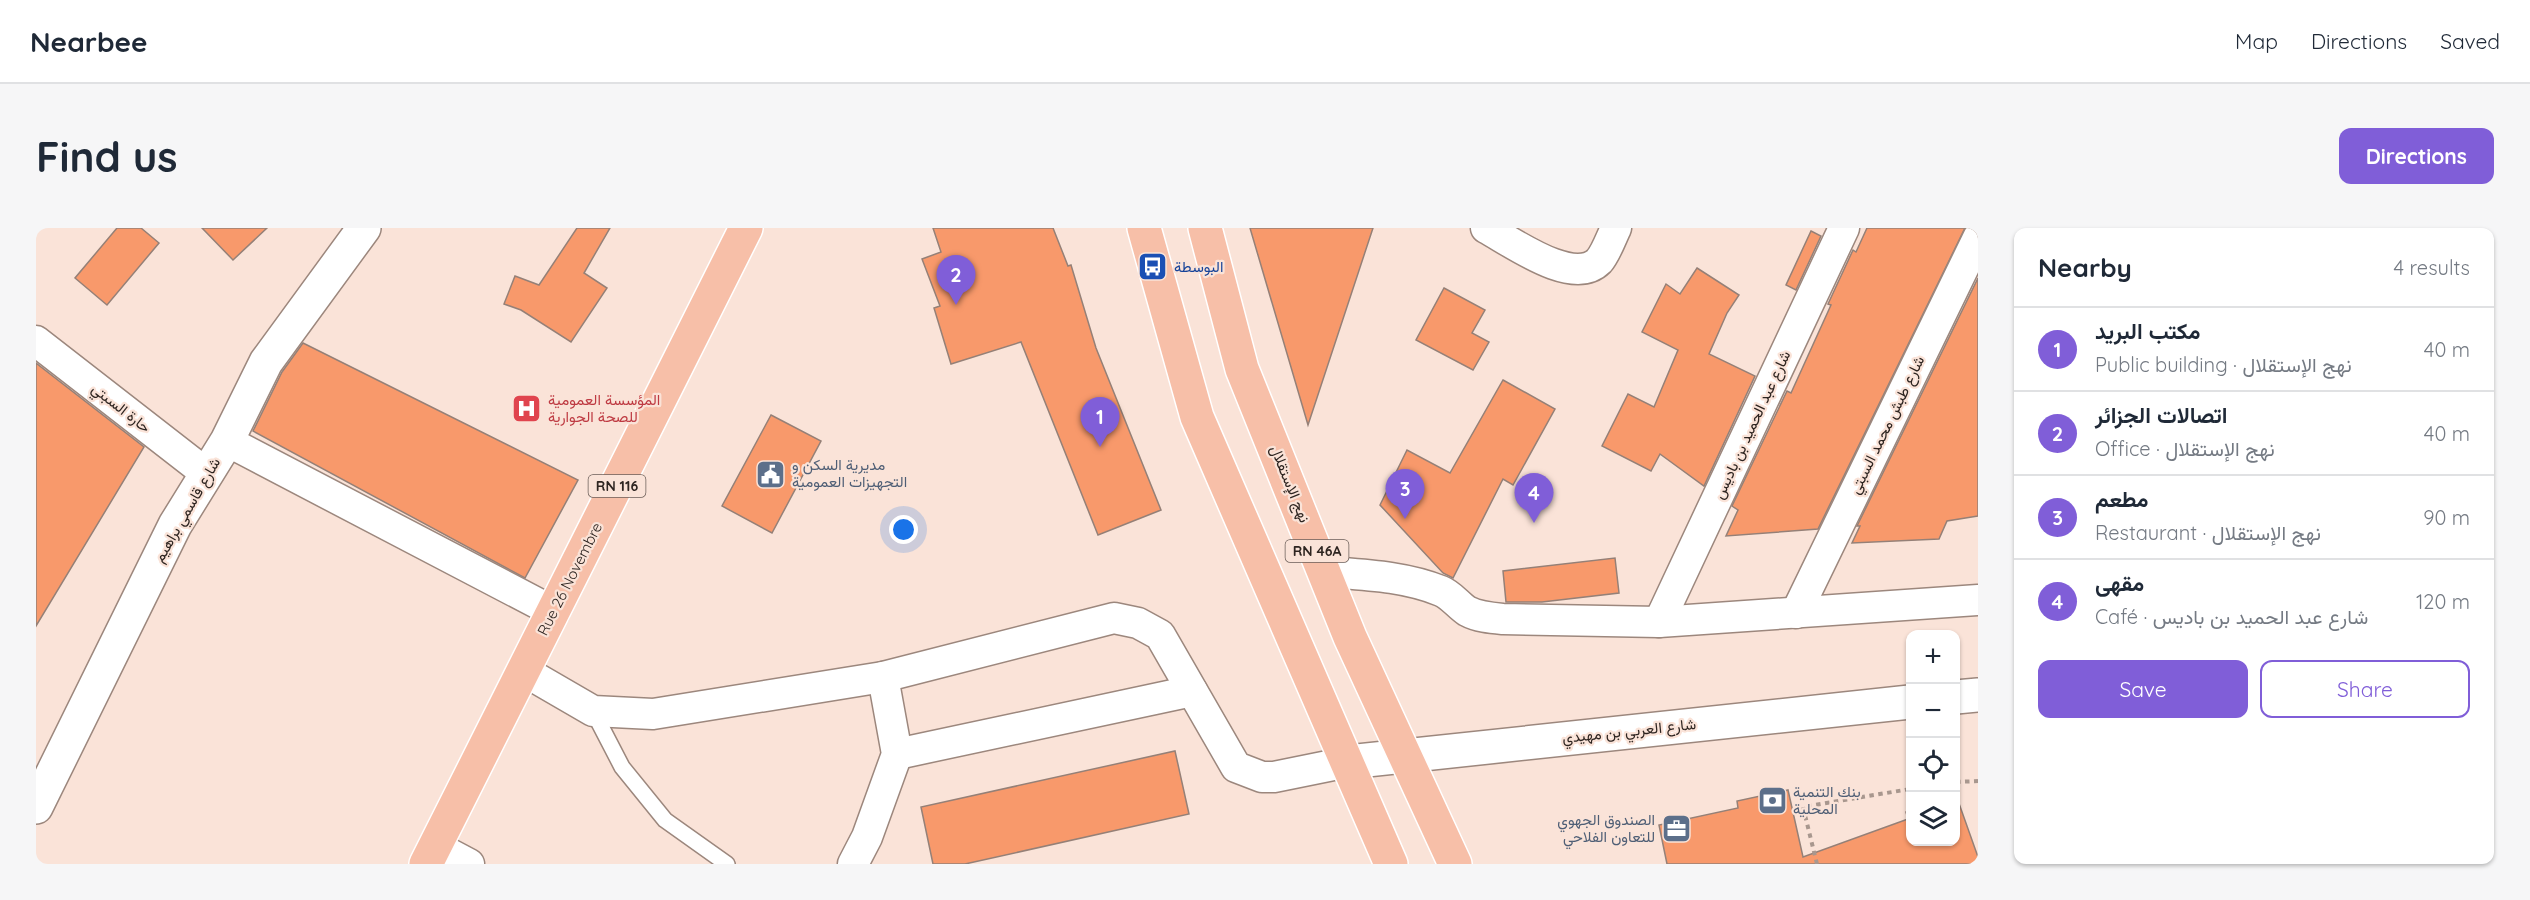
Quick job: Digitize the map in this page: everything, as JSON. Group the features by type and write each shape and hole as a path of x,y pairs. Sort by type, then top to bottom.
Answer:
{"main road":[{"name":"Rue 26 Novembre","path":"435,846 746,228"},
{"path":"1144,228 1197,417 1391,864"},
{"name":"نهج الإستقلال","path":"1205,228 1242,369 1326,572 1350,637 1455,864"}],"street":[{"name":"شارع قاسمي براهيم","path":"40,796 175,525 228,441 266,362 364,228"},
{"path":"1486,228 1566,270 1584,270 1599,261 1616,228"},
{"name":"شارع عبد الحميد بن باديس","path":"1659,622 1844,228"},
{"name":"شارع طبش محمد السبتي","path":"1796,613 1978,238"},
{"name":"حارة السبتي","path":"36,342 207,474"},
{"path":"228,441 554,612"},
{"path":"1326,572 1388,576 1420,584 1444,592 1468,612 1485,618 1659,622 1978,600"},
{"path":"524,671 593,711 653,714 883,677 1114,618 1138,623 1160,635 1236,767 1249,773 1274,777 1348,762"},
{"path":"853,864 867,837 897,754 883,677"},
{"path":"897,754 1192,691"},
{"path":"1960,697 1978,695"},
{"name":"شارع العربي بن مهيدي","path":"1348,762 1906,703"},
{"path":"435,846 469,864"}],"lane":[{"path":"593,711 622,767 665,820 727,864"}],"path":[{"path":"1960,782 1978,781"},
{"path":"1817,864 1803,807 1906,790"}],"building":[{"path":"117,228 141,228 159,243 107,305 75,278"},
{"path":"202,228 267,228 233,260"},
{"path":"577,228 610,228 584,273 607,288 571,342 521,310 504,304 515,276 539,285"},
{"path":"933,228 1053,228 1068,266 1071,265 1096,348 1161,510 1098,535 1021,342 951,364 934,308 940,306 922,259 941,252"},
{"path":"1250,228 1373,228 1308,425"},
{"path":"1867,228 1965,228 1818,529 1726,536 1738,510 1732,506 1787,391 1791,393 1831,305 1828,304 1853,250 1856,252"},
{"path":"1811,231 1821,236 1796,290 1786,285"},
{"path":"1697,268 1739,295 1727,313 1709,354 1755,376 1704,486 1660,454 1651,471 1602,446 1628,394 1654,407 1678,350 1642,332 1666,284 1680,294"},
{"path":"1978,278 1978,516 1947,521 1939,539 1852,543 1860,526 1857,526"},
{"path":"1444,288 1485,310 1472,333 1489,342 1473,370 1416,340"},
{"path":"303,343 578,480 525,578 253,431 282,372"},
{"path":"36,363 144,447 36,626"},
{"path":"1503,380 1555,409 1513,485 1503,479 1453,578 1443,573 1380,505 1407,450 1450,473"},
{"name":"مديرية السكن و التجهيزات العمومية","path":"771,415 821,441 772,533 722,506"},
{"path":"1615,558 1619,593 1542,602 1506,602 1503,571"},
{"path":"1175,751 1189,814 965,864 933,864 921,807"},
{"path":"1788,790 1803,857 1906,820 1906,846 1960,846 1960,806 1978,857 1978,864 1667,864 1659,825 1738,808 1737,801"}],"place":[{"name":"البوسطة","path":"1153,267"},
{"name":"اتصالات الجزائر","path":"956,305"},
{"name":"المؤسسة العمومية للصحة الجوارية","path":"527,409"},
{"name":"مكتب البريد","path":"1100,447"},
{"name":"مديرية السكن و التجهيزات العمومية","path":"771,474"},
{"name":"مطعم","path":"1405,519"},
{"name":"مقهى","path":"1534,523"},
{"name":"بنك التنمية المحلية","path":"1772,801"},
{"name":"الصندوق الجهوي للتعاون الفلاحي","path":"1676,829"}]}
